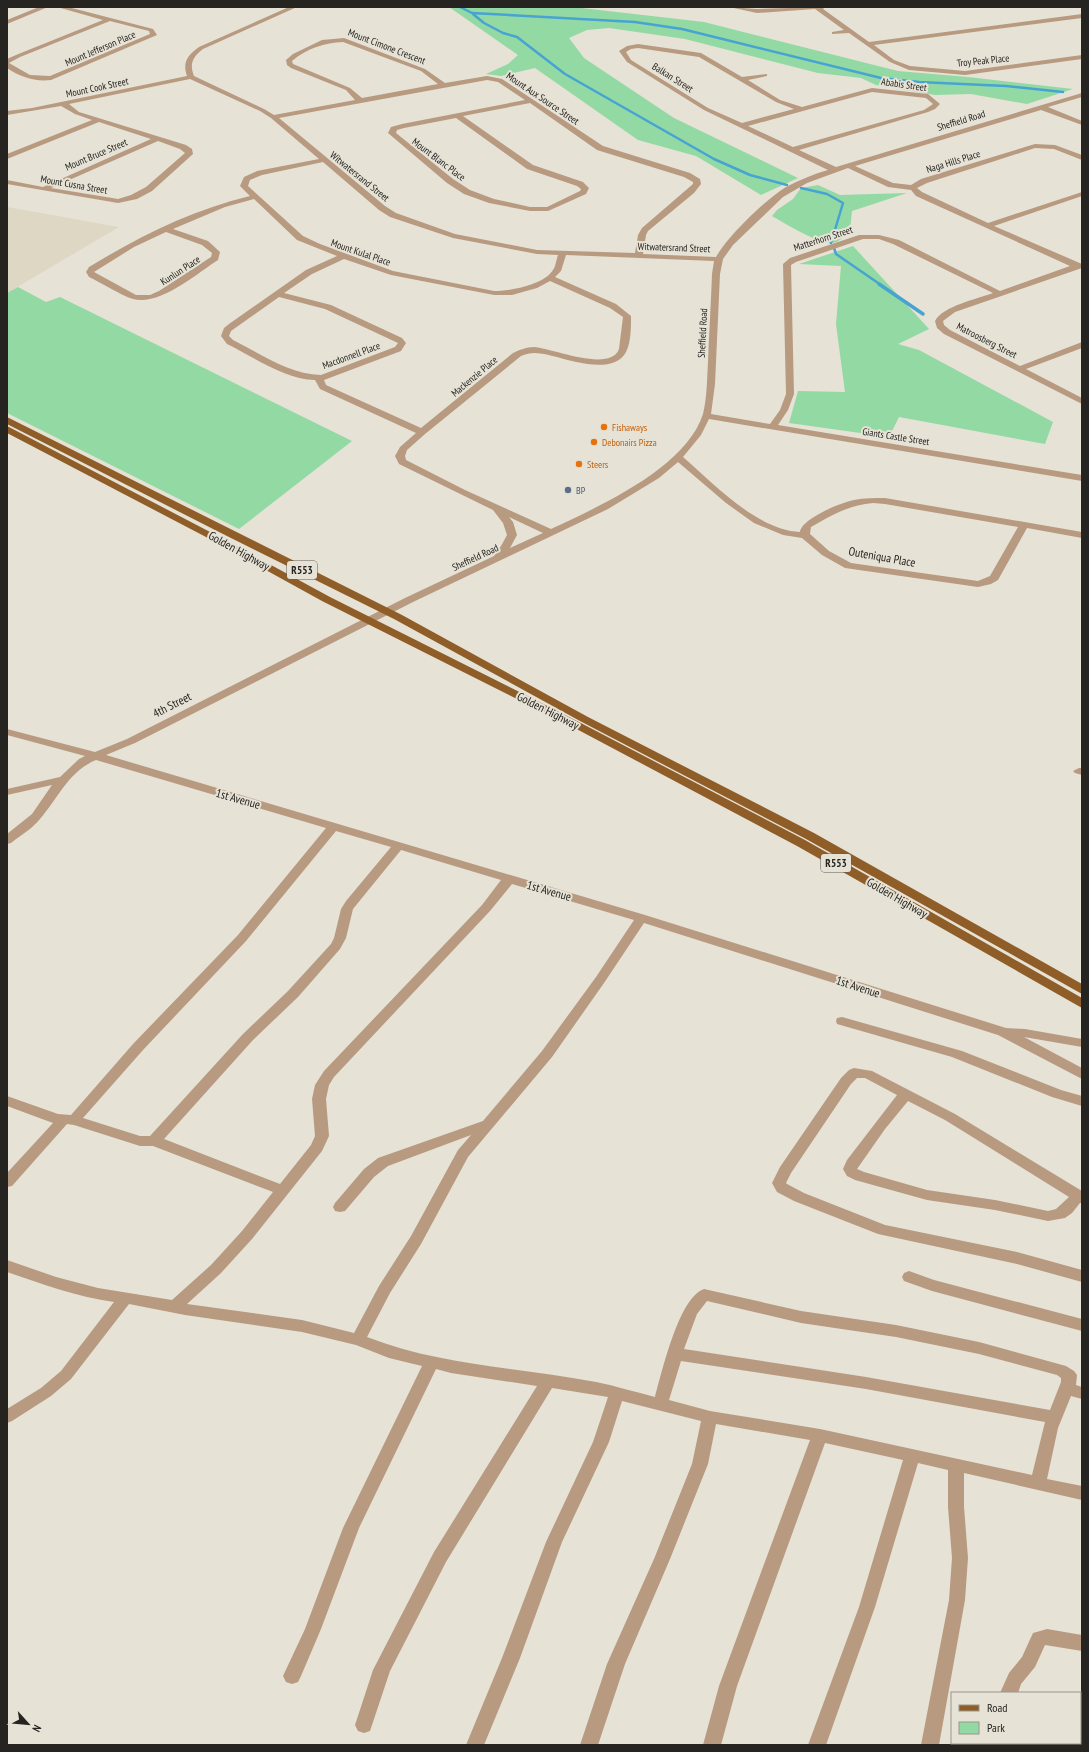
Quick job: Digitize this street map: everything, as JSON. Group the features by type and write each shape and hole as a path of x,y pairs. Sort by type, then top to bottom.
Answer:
{"main road":[{"name":"Golden Highway","path":"7,420 386,612 584,719 810,836 1082,990"},
{"name":"Golden Highway","path":"7,429 370,620 573,723 800,843 1082,1004"}],"street":[{"path":"7,22 45,7"},
{"name":"Mount Jefferson Place","path":"7,66 29,77 41,79 51,78 154,35 151,30 60,7"},
{"path":"191,78 187,68 188,63 190,58 201,48 294,7"},
{"path":"732,7 757,11 822,7"},
{"name":"Troy Peak Place","path":"816,7 892,61 905,67 958,73 1082,57"},
{"path":"868,44 1082,16"},
{"name":"Mount Jefferson Place","path":"7,62 18,56 110,19"},
{"path":"834,33 850,31"},
{"name":"Mount Cimone Crescent","path":"361,100 348,89 293,66 289,60 295,55 324,41 344,40 423,70 444,85"},
{"name":"Balkan Street","path":"800,109 778,101 701,55 638,46 629,47 622,51 629,60 706,109 835,170"},
{"path":"742,79 765,75"},
{"name":"Mount Cook Street","path":"7,113 32,110 191,78"},
{"name":"Witwatersrand Street","path":"191,78 262,110 273,117 366,196 393,215 453,236 537,252 719,259"},
{"name":"Mount Aux Source Street","path":"273,117 476,79 498,79 508,84 600,148 687,175 697,181 697,184 691,191 642,235 639,256"},
{"name":"Ababis Street","path":"741,126 872,90 928,96 937,104 933,108 926,111 792,150"},
{"name":"Sheffield Road","path":"370,620 605,506 643,485 678,457 696,435 706,416 711,384 716,274 719,259 724,250 735,238 776,199 802,182 835,170 1082,95"},
{"name":"Mount Blanc Place","path":"458,116 530,167 580,184 586,188 573,198 548,209 530,209 492,201 468,192 450,181 392,135 392,131 394,129 402,126 532,101"},
{"name":"Mount Cusna Street","path":"7,182 112,201 134,197 149,189 189,154 186,148 77,113 63,104"},
{"path":"1041,107 1082,123"},
{"path":"7,157 98,120"},
{"name":"Mount Bruce Street","path":"44,189 59,181 158,139"},
{"name":"Naga Hills Place","path":"913,188 915,185 924,181 1035,146 1060,148 1082,158"},
{"name":"Mount Kulal Place","path":"324,160 252,175 247,179 244,186 255,198 300,238 391,273 494,293 516,292 534,286 550,278"},
{"path":"849,166 891,184 913,188 919,194 1079,266"},
{"path":"988,225 1082,194"},
{"name":"Kunlun Place","path":"166,230 205,243 216,252 216,258 162,293 151,297 135,297 92,275 90,272 92,269 131,245 213,208 255,198"},
{"name":"Matterhorn Street","path":"772,427 784,410 790,394 787,264 793,260 862,237 880,236 896,242 999,293"},
{"path":"550,278 557,271 562,254"},
{"name":"Macdonnell Place","path":"278,294 328,307 399,340 402,343 398,349 318,378 304,376 287,369 230,342 225,336 227,330 309,272 344,256"},
{"name":"Matroosberg Street","path":"1079,266 952,310 941,317 939,321 940,326 947,332 1082,401"},
{"name":"Mackenzie Place","path":"550,278 613,306 627,316 627,327 620,357 612,360 597,362 541,351 522,352 516,355 422,432 401,453 400,456 402,462 495,508 551,533"},
{"path":"1019,369 1082,345"},
{"path":"318,378 323,387 422,432"},
{"name":"Giants Castle Street","path":"706,416 1082,478"},
{"path":"678,457 731,502 761,523 787,533 804,535 805,529 808,525 844,505 863,500 885,501 1082,535"},
{"path":"495,508 508,522 512,535 506,547 497,558"},
{"name":"Outeniqua Place","path":"804,535 832,558 849,566 978,584 987,582 994,578 1024,525"},
{"name":"4th Street","path":"7,840 36,817 65,779 83,761 93,755 131,741 370,620"},
{"name":"1st Avenue","path":"7,732 93,755 641,918 1003,1032 1082,1074"},
{"path":"7,792 65,779"},
{"path":"7,1182 69,1120 242,938 333,827"},
{"path":"154,1141 248,1037 293,994 325,960 336,946 340,938 345,917 352,901 398,846"},
{"path":"174,1307 216,1269 247,1235 321,1141 321,1113 319,1099 322,1085 329,1074 481,913 510,879"},
{"path":"358,1340 384,1290 416,1240 463,1154 547,1054 600,980 641,918"},
{"path":"842,1021 957,1054 1057,1094 1082,1101"},
{"path":"1003,1032 1025,1033 1082,1043"},
{"path":"906,1094 852,1164 850,1169 856,1175 927,1195 995,1205 1048,1216 1060,1214 1080,1197 950,1117 906,1094 867,1074 854,1073 846,1081 785,1171 779,1183 782,1188 844,1216 883,1230 1017,1258 1082,1276"},
{"path":"7,1101 42,1114 69,1120 140,1141 154,1141 282,1190"},
{"path":"340,1207 369,1173 383,1162 486,1125"},
{"path":"7,1266 54,1282 90,1292 174,1307 302,1326 358,1340 389,1352 431,1363 596,1388 710,1417 820,1435 1082,1493"},
{"path":"909,1277 932,1285 1082,1325"},
{"path":"660,1405 692,1310 700,1297 704,1295 801,1316 896,1331 979,1348 1061,1370 1069,1375 1066,1388 1050,1428 1038,1484"},
{"path":"7,1417 46,1392 66,1375 126,1298"},
{"path":"676,1354 937,1394 1054,1417"},
{"path":"292,1676 313,1629 350,1528 431,1363"},
{"path":"364,1725 382,1670 440,1557 548,1381"},
{"path":"1066,1388 1082,1393"},
{"path":"475,1745 511,1658 554,1542 601,1442 617,1394"},
{"path":"589,1745 616,1664 662,1559 700,1464 710,1417"},
{"path":"712,1745 728,1686 820,1435"},
{"path":"817,1745 867,1607 912,1455"},
{"path":"930,1745 957,1600 960,1558 956,1507 956,1465"},
{"path":"1009,1692 1015,1679 1029,1662 1037,1641 1041,1637 1082,1643"}],"shaded area":[{"path":"7,207 119,227 7,293"}],"green space":[{"path":"449,7 573,7 704,22 898,71 1073,89 1027,104 971,94 935,95 876,85 861,78 818,73 685,39 609,28 587,30 569,38 584,58 674,118 798,178 761,195 696,156 638,140 535,68 501,76 486,74 508,64 518,55"},
{"path":"818,185 840,195 907,193 852,211 850,230 838,241 827,243 802,233 772,216 777,210 793,199 801,188"},
{"path":"853,246 929,329 898,344 919,350 1053,422 1045,444 899,417 889,437 789,423 798,391 845,392 836,324 841,266 799,264"},
{"path":"18,287 46,302 60,297 352,441 239,529 7,413 7,293"}],"waterway":[{"path":"460,7 472,13 635,22 682,29 881,78 919,82 1006,86 1063,92"},
{"path":"473,14 484,23 503,33 517,37 565,74 714,159 750,175 787,185"},
{"path":"801,188 827,194 843,203 831,243"},
{"path":"834,248 836,254 881,285"},
{"path":"879,284 923,314"}],"place":[{"name":"Fishaways","path":"604,427"},
{"name":"Debonairs Pizza","path":"594,442"},
{"name":"Steers","path":"579,464"},
{"name":"BP","path":"568,490"}]}
